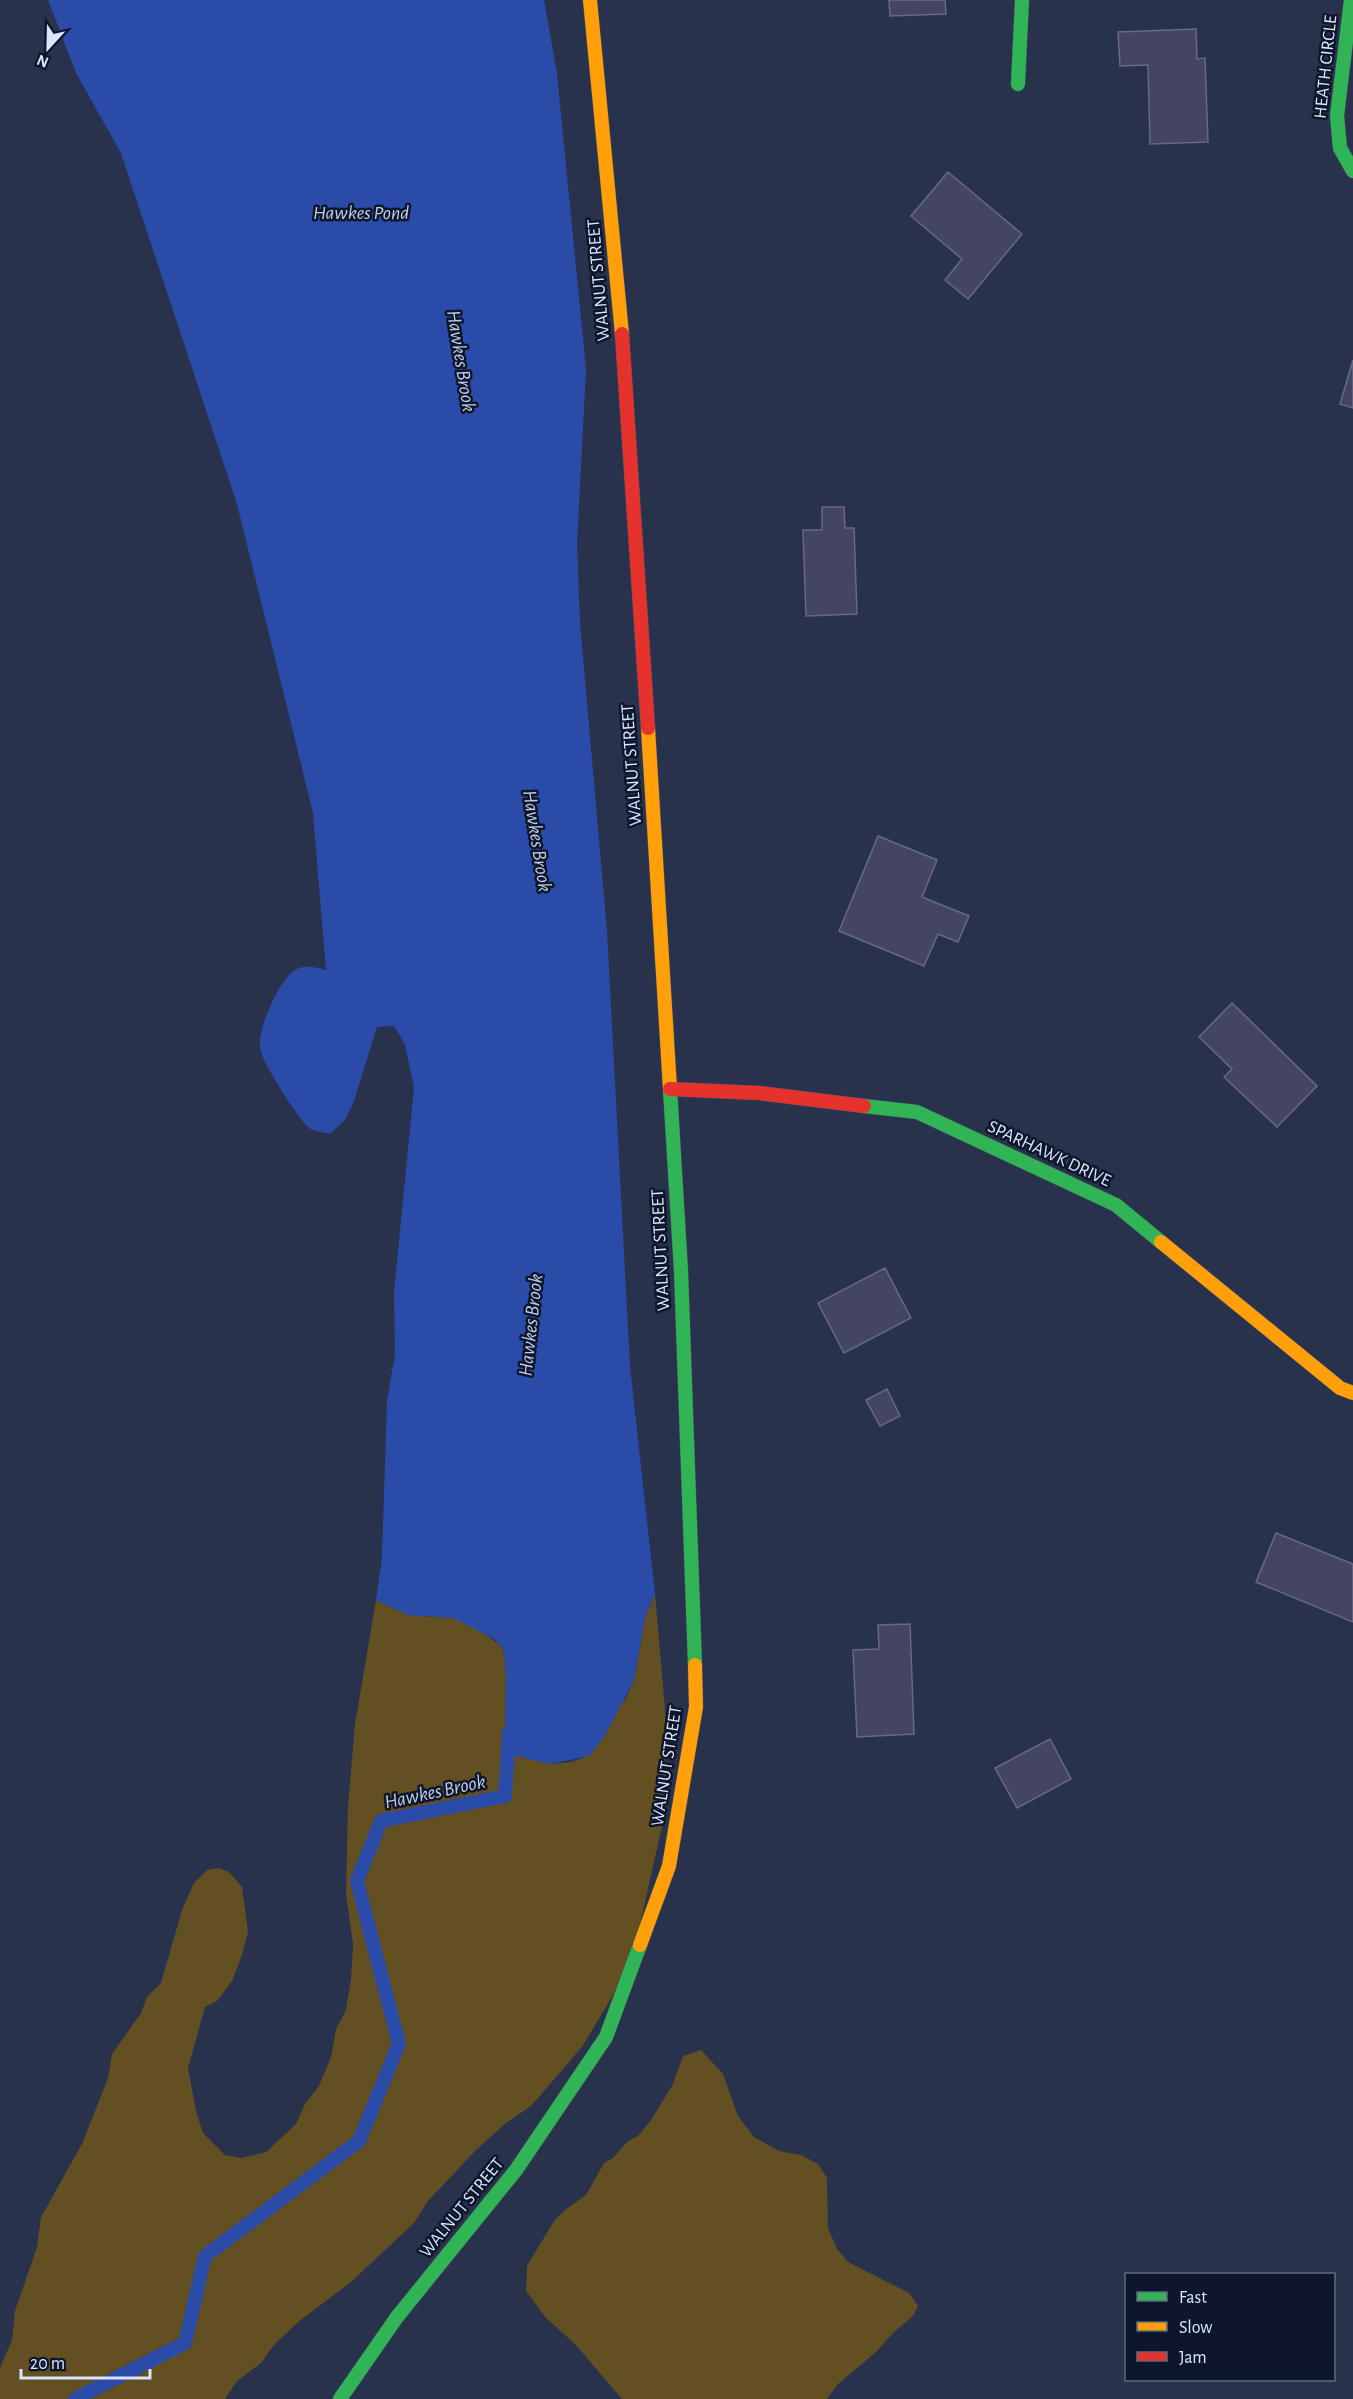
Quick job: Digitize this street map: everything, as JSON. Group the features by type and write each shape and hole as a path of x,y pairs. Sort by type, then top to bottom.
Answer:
{"main road":[{"name":"WALNUT STREET","path":"340,2399 397,2317 516,2170 606,2037 669,1866 696,1707 681,1271 670,1089 620,301 590,0"},
{"path":"1018,84 1022,0"},
{"name":"HEATH CIRCLE","path":"1351,0 1337,116 1340,148 1353,171"},
{"name":"SPARHAWK DRIVE","path":"670,1089 759,1092 917,1113 1116,1205 1340,1388 1353,1393"}],"shaded area":[{"path":"655,1594 667,1732 664,1817 631,1965 582,2047 531,2106 506,2123 476,2150 428,2201 414,2223 351,2282 298,2322 274,2345 261,2363 237,2381 225,2399 0,2399 0,2368 12,2340 15,2311 37,2247 41,2217 82,2144 108,2078 112,2054 141,2013 147,1997 161,1983 182,1910 194,1883 207,1870 219,1868 229,1872 242,1887 248,1932 232,1981 217,2001 205,2007 188,2068 196,2111 203,2133 225,2155 241,2158 266,2152 296,2124 305,2104 319,2086 331,2057 336,2029 346,2010 351,1979 353,1944 346,1894 348,1807 355,1724 376,1600 408,1615 453,1618 477,1627 503,1648 506,1674 505,1745 512,1755 550,1764 571,1762 588,1756 611,1717 625,1700 634,1681 645,1618"},
{"path":"701,2050 723,2074 738,2116 754,2137 779,2151 801,2155 818,2164 827,2178 828,2228 837,2249 848,2262 909,2293 918,2306 913,2316 837,2385 827,2399 622,2399 575,2344 546,2318 526,2291 527,2266 554,2221 586,2195 604,2163 613,2158 627,2142 638,2136 651,2120 672,2086 683,2056"}],"water":[{"name":"Hawkes Pond","path":"48,0 544,0 557,74 586,369 577,545 580,623 607,931 630,1366 655,1594 645,1618 634,1681 604,1737 589,1756 550,1764 512,1755 505,1745 506,1674 503,1648 494,1639 453,1618 408,1615 376,1600 382,1557 387,1401 395,1354 394,1292 414,1088 405,1044 394,1026 377,1027 354,1101 345,1120 330,1134 308,1127 281,1089 262,1055 260,1040 262,1030 270,1006 282,984 299,968 311,967 326,970 313,813 237,504 121,153 76,73"}],"building":[{"path":"889,0 945,0 946,14 890,16"},
{"path":"1196,29 1197,59 1205,58 1208,142 1150,144 1148,65 1120,66 1118,32"},
{"path":"948,172 1022,234 968,299 945,280 962,259 911,216"},
{"path":"1353,360 1353,408 1340,404"},
{"path":"822,507 844,507 845,528 854,528 857,614 806,616 803,530 822,530"},
{"path":"878,836 937,860 922,897 969,916 958,942 938,934 924,966 839,931"},
{"path":"1232,1003 1317,1086 1277,1127 1224,1077 1232,1069 1199,1037"},
{"path":"885,1268 911,1318 844,1353 818,1303"},
{"path":"887,1389 900,1416 880,1426 866,1400"},
{"path":"1276,1533 1353,1564 1353,1622 1256,1582"},
{"path":"910,1624 914,1734 857,1737 853,1650 879,1649 878,1625"},
{"path":"1050,1739 1071,1779 1017,1808 995,1768"}],"waterway":[{"name":"Hawkes Brook","path":"75,2399 185,2343 205,2256 359,2141 399,2044 357,1881 381,1821 505,1796 509,1732"}],"traffic: fast":[{"path":"1018,84 1022,0"},
{"path":"1351,0 1337,116 1340,148 1353,171"},
{"path":"670,1089 681,1271 695,1665"},
{"path":"864,1106 917,1112 1116,1205 1161,1242"},
{"path":"340,2399 397,2317 516,2170 606,2037 640,1945"}],"traffic: slow":[{"path":"590,0 622,334"},
{"path":"648,728 670,1089"},
{"path":"1161,1242 1340,1388 1353,1393"},
{"path":"640,1945 669,1866 696,1707 695,1665"}],"traffic: jam":[{"path":"622,334 648,728"},
{"path":"670,1089 759,1093 864,1106"}]}
